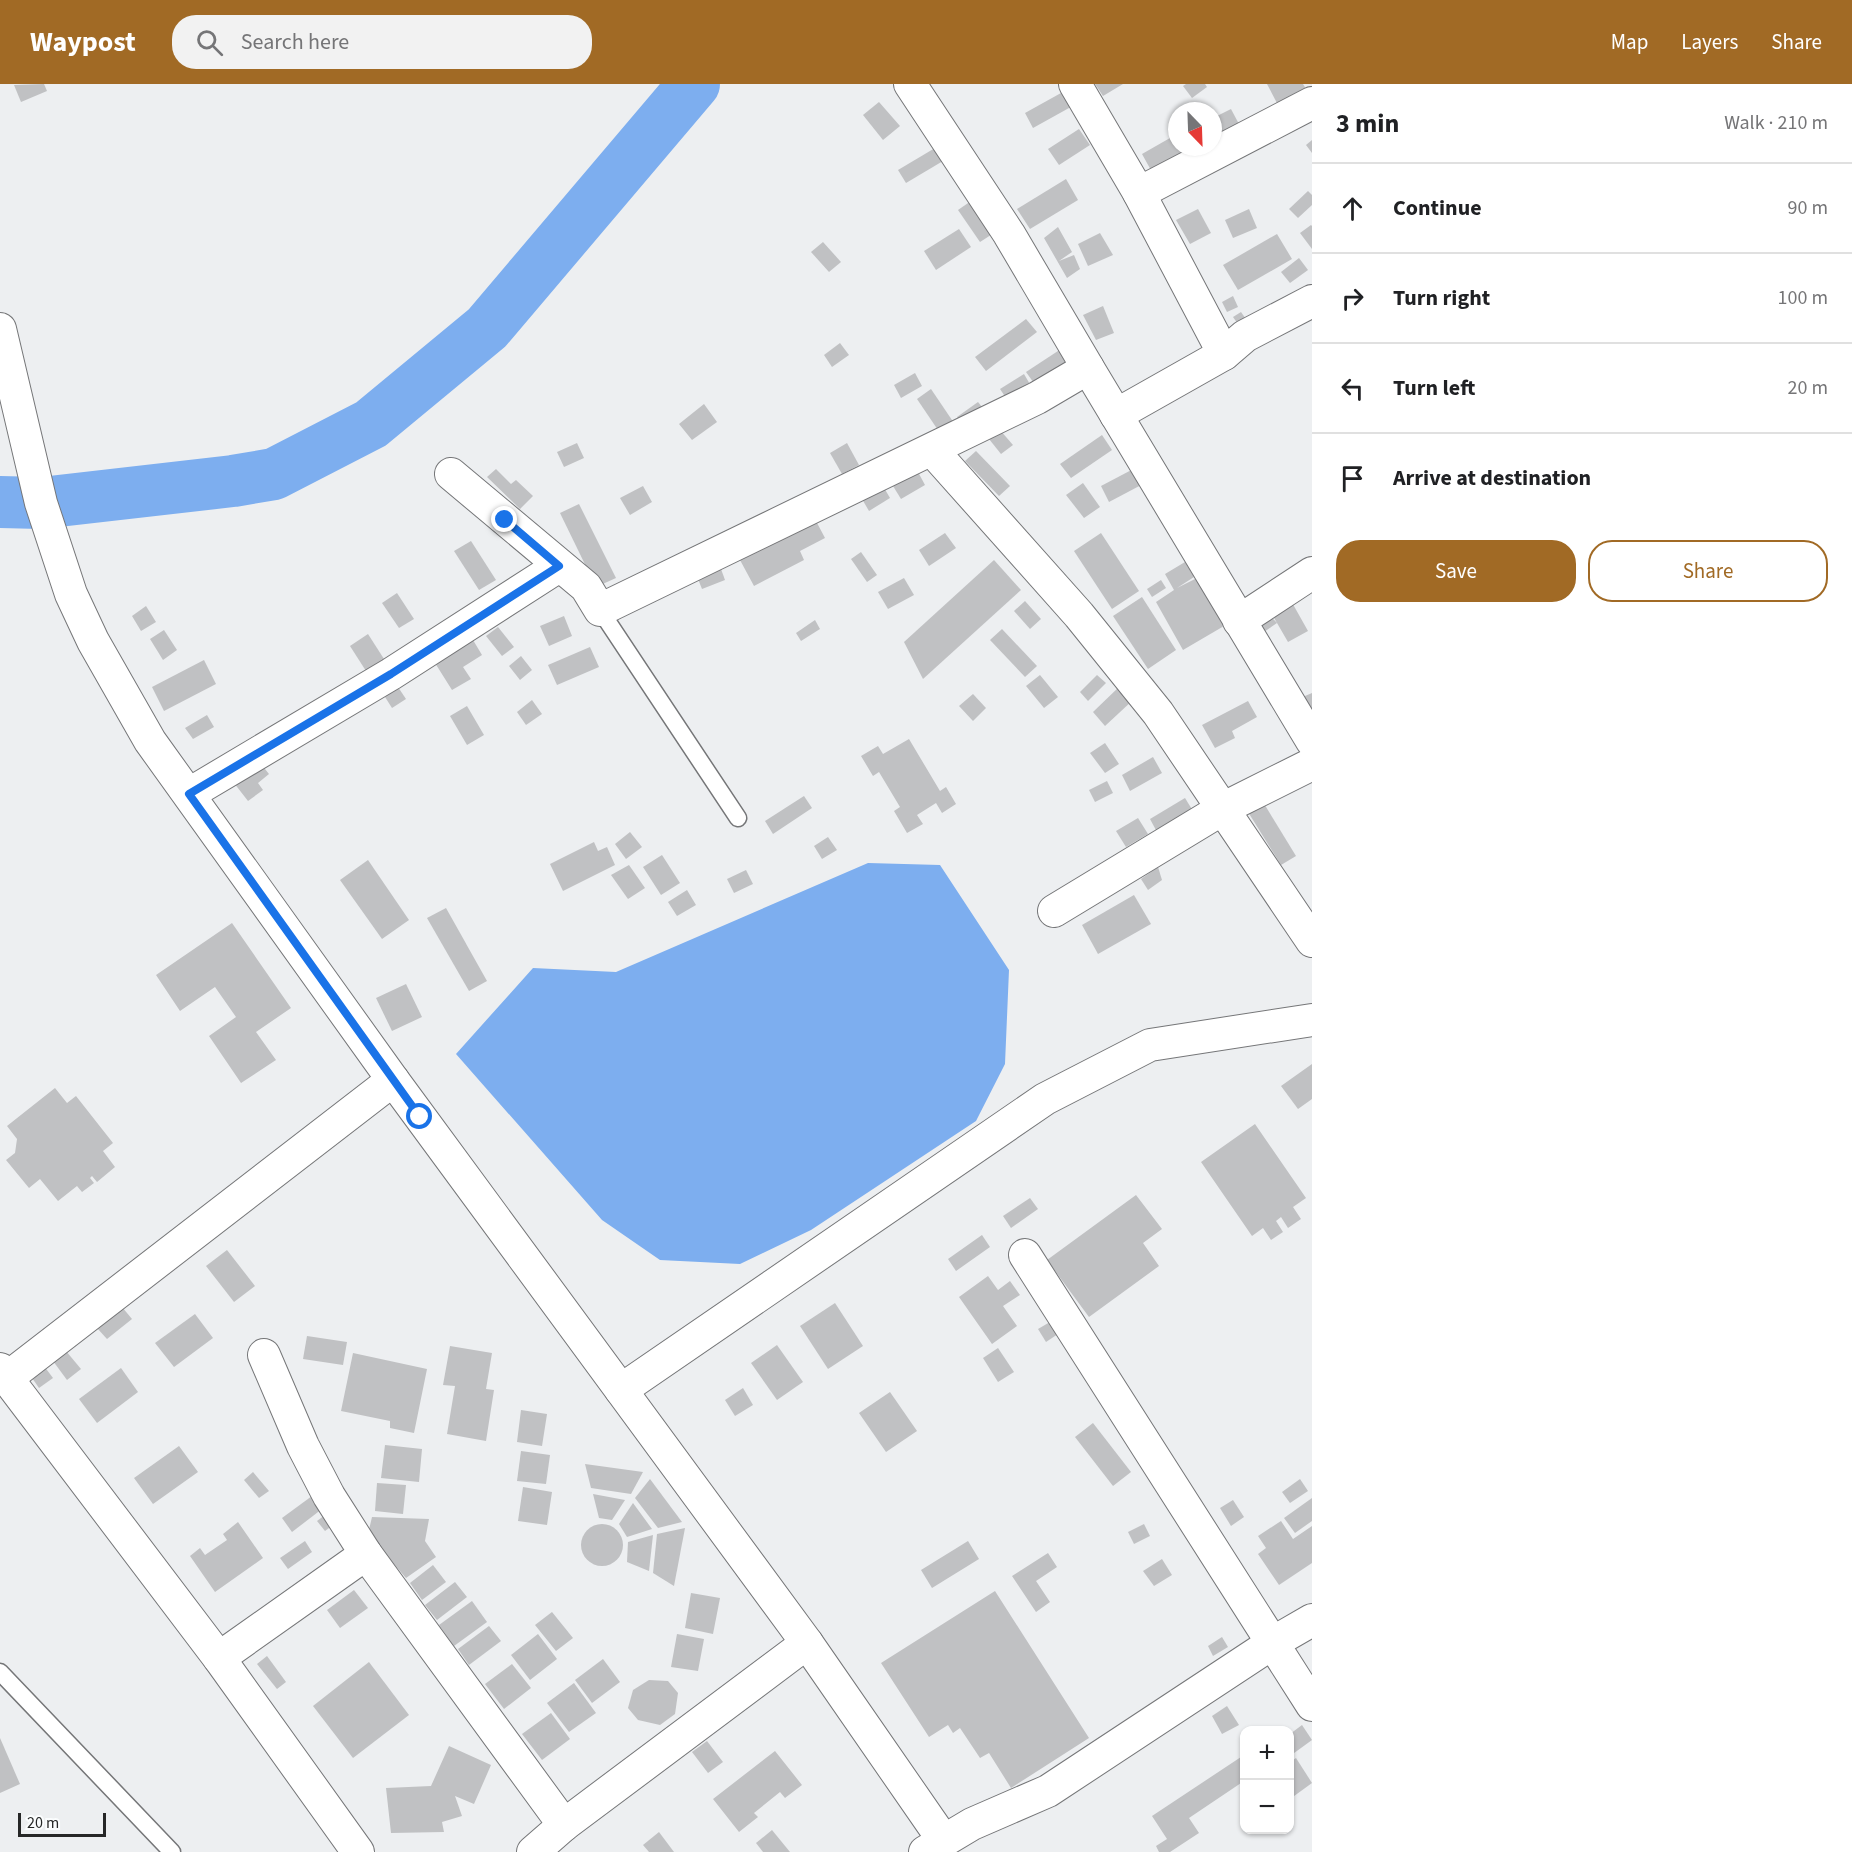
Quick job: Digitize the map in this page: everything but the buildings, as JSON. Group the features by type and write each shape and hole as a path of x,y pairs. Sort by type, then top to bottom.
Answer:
{"street":[{"path":"910,84 1009,234 1312,741"},
{"path":"1076,84 1139,193 1224,354"},
{"path":"1139,193 1312,103"},
{"path":"1116,415 1224,354 1245,336 1312,301"},
{"path":"0,329 41,503 71,594 128,706 393,1080 807,1643 935,1846 972,1824 1048,1791 1274,1642 1312,1620"},
{"path":"451,474 586,587 600,610 1037,398 1088,368"},
{"path":"932,450 1079,615 1158,713 1311,936"},
{"path":"189,794 391,674 559,566"},
{"path":"1239,621 1312,573"},
{"path":"1054,911 1224,808 1312,764"},
{"path":"621,1390 1046,1099 1150,1045 1312,1020"},
{"path":"358,1852 219,1658 3,1373 393,1080"},
{"path":"1025,1255 1274,1642 1312,1705"},
{"path":"264,1355 308,1456 329,1496 366,1554 564,1825"},
{"path":"219,1658 366,1554"},
{"path":"533,1852 564,1825 807,1643"}],"lane":[{"path":"600,610 738,818"},
{"path":"0,1672 172,1852"}],"water":[{"path":"868,863 940,865 1009,970 1005,1064 976,1121 811,1230 740,1264 660,1260 602,1220 456,1054 533,968 616,972"}],"waterway":[{"path":"0,502 41,503 233,481 274,474 371,424 487,328 694,84"}],"route":[{"path":"420,1117 189,794 391,674 559,566 505,520"}]}
